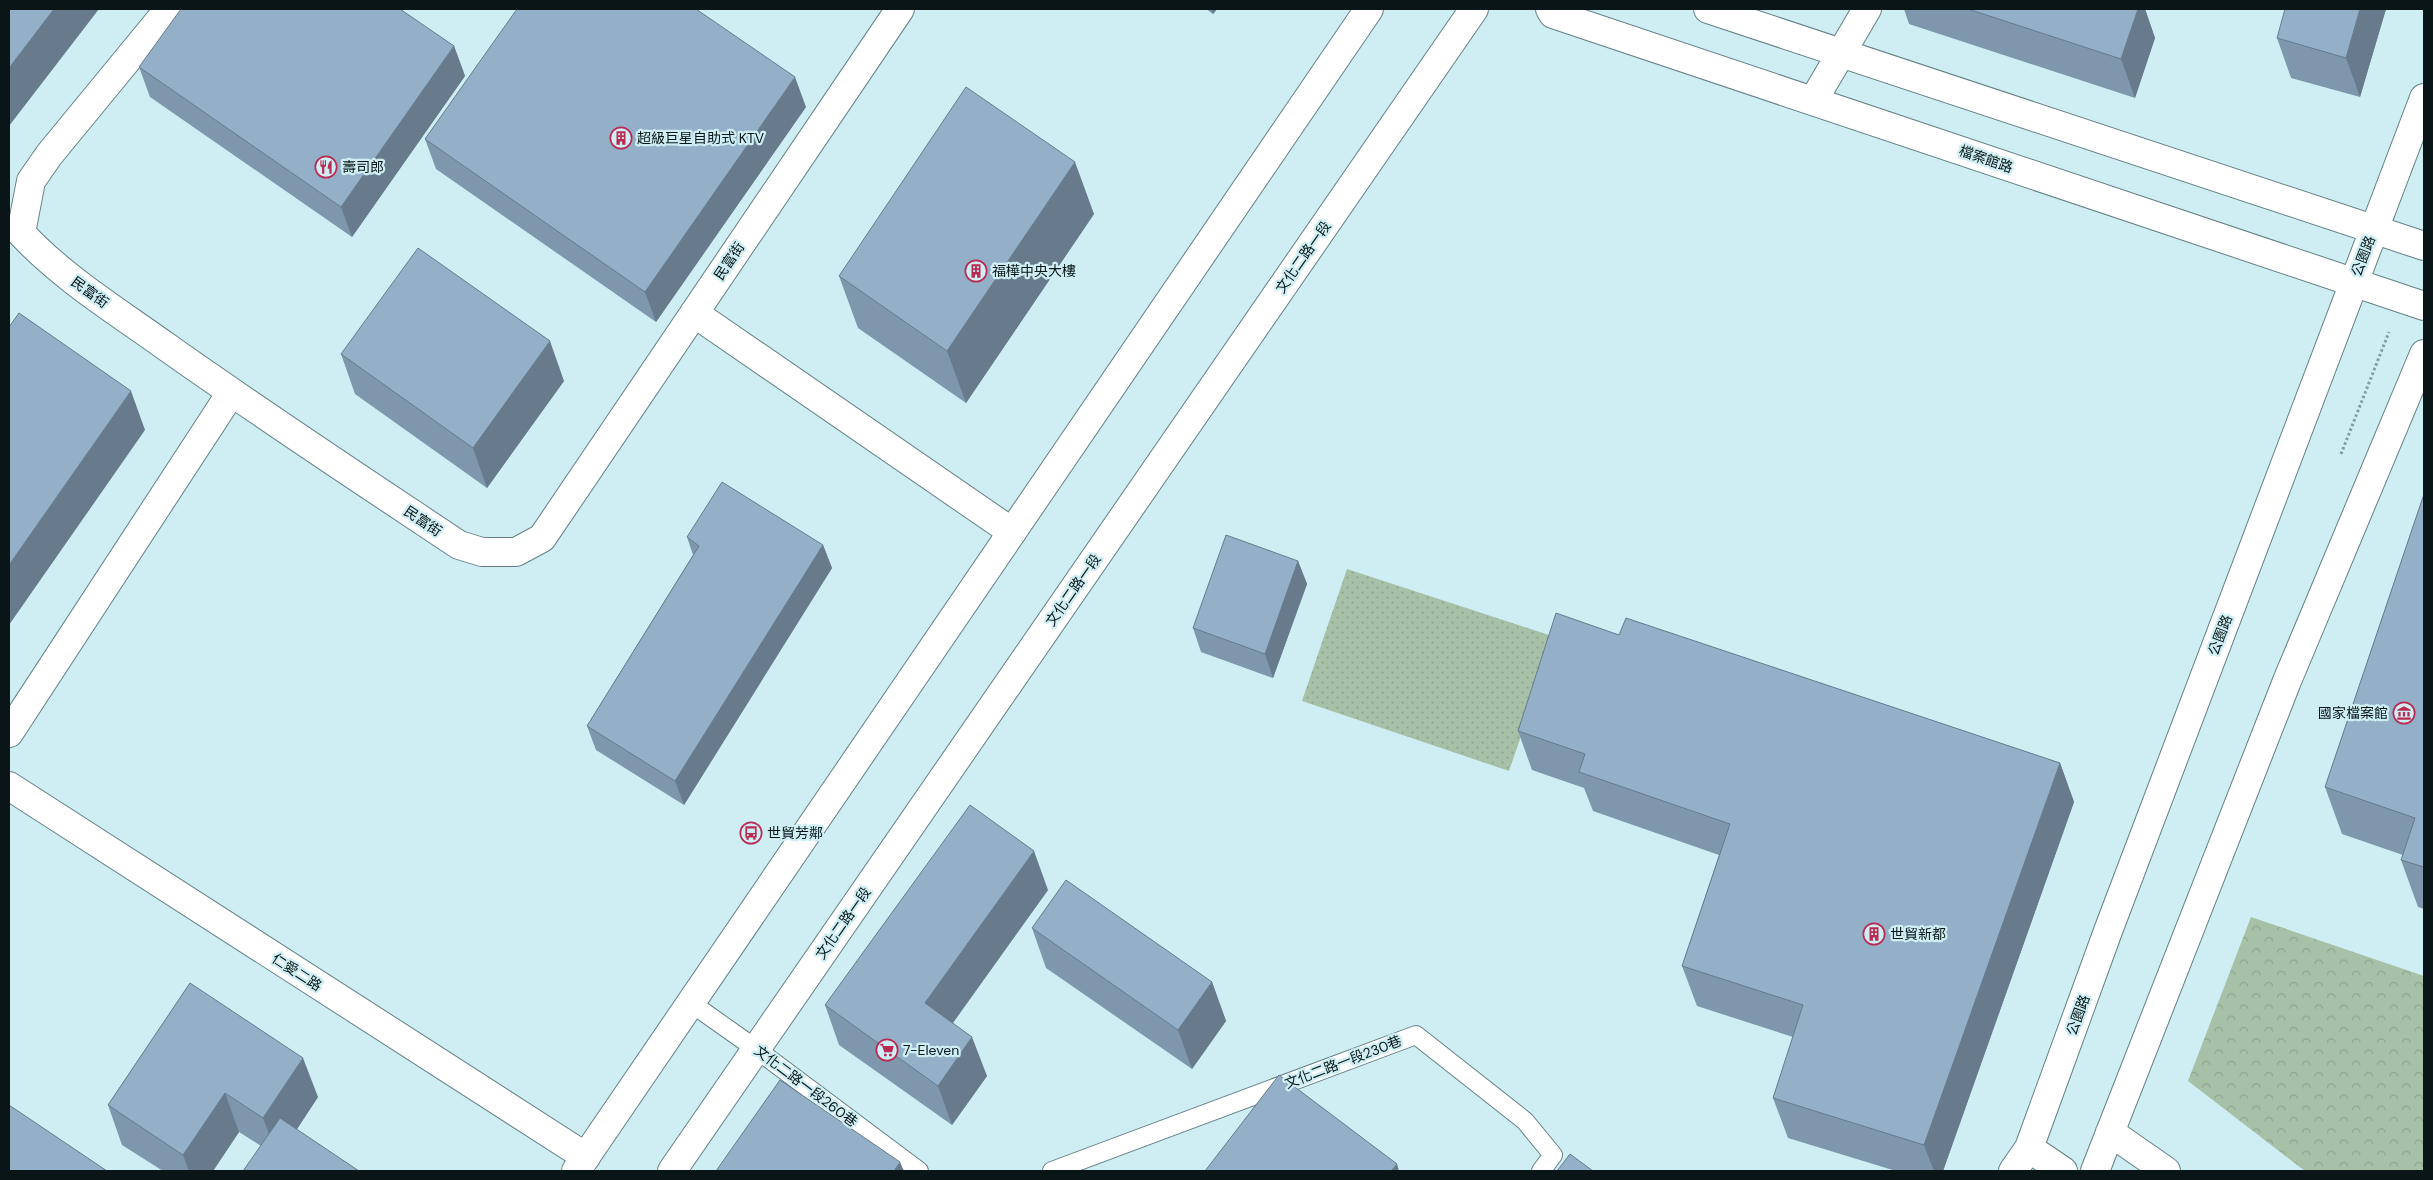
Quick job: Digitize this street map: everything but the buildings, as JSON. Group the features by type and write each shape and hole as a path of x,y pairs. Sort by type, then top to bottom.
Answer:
{"street":[{"name":"民富街","path":"169,9 49,155 31,181 22,233 46,259 78,284 231,393 459,545 482,552 516,552 542,538 900,9"},
{"path":"581,1164 1369,9"},
{"name":"文化二路一段","path":"672,1171 1474,9"},
{"name":"檔案館路","path":"1550,9 1553,14 2424,306"},
{"path":"1708,9 1841,51 2424,246"},
{"path":"1813,101 1867,9"},
{"name":"公園路","path":"2013,1171 2029,1148 2108,931 2424,98"},
{"path":"694,313 1012,532"},
{"path":"2095,1171 2287,681 2424,354"},
{"path":"9,733 231,393"},
{"name":"仁愛二路","path":"9,786 581,1164"},
{"path":"2110,1132 2166,1171"},
{"path":"2029,1148 2063,1171"}],"lane":[{"name":"文化二路一段260巷","path":"691,1003 756,1049 919,1171"},
{"name":"文化二路一段230巷","path":"1052,1171 1416,1035 1525,1120 1553,1156 1541,1171"}],"green space":[{"path":"1347,569 1555,637 1509,771 1302,701"},
{"path":"2251,917 2424,976 2424,1171 2305,1171 2188,1081"}],"place":[{"name":"超級巨星自助式 KTV","path":"621,138"},
{"name":"壽司郎","path":"326,167"},
{"name":"福樺中央大樓","path":"976,271"},
{"name":"國家檔案館","path":"2404,713"},
{"name":"世貿芳鄰","path":"751,833"},
{"name":"世貿新都","path":"1874,934"},
{"name":"7-Eleven","path":"887,1050"}]}
